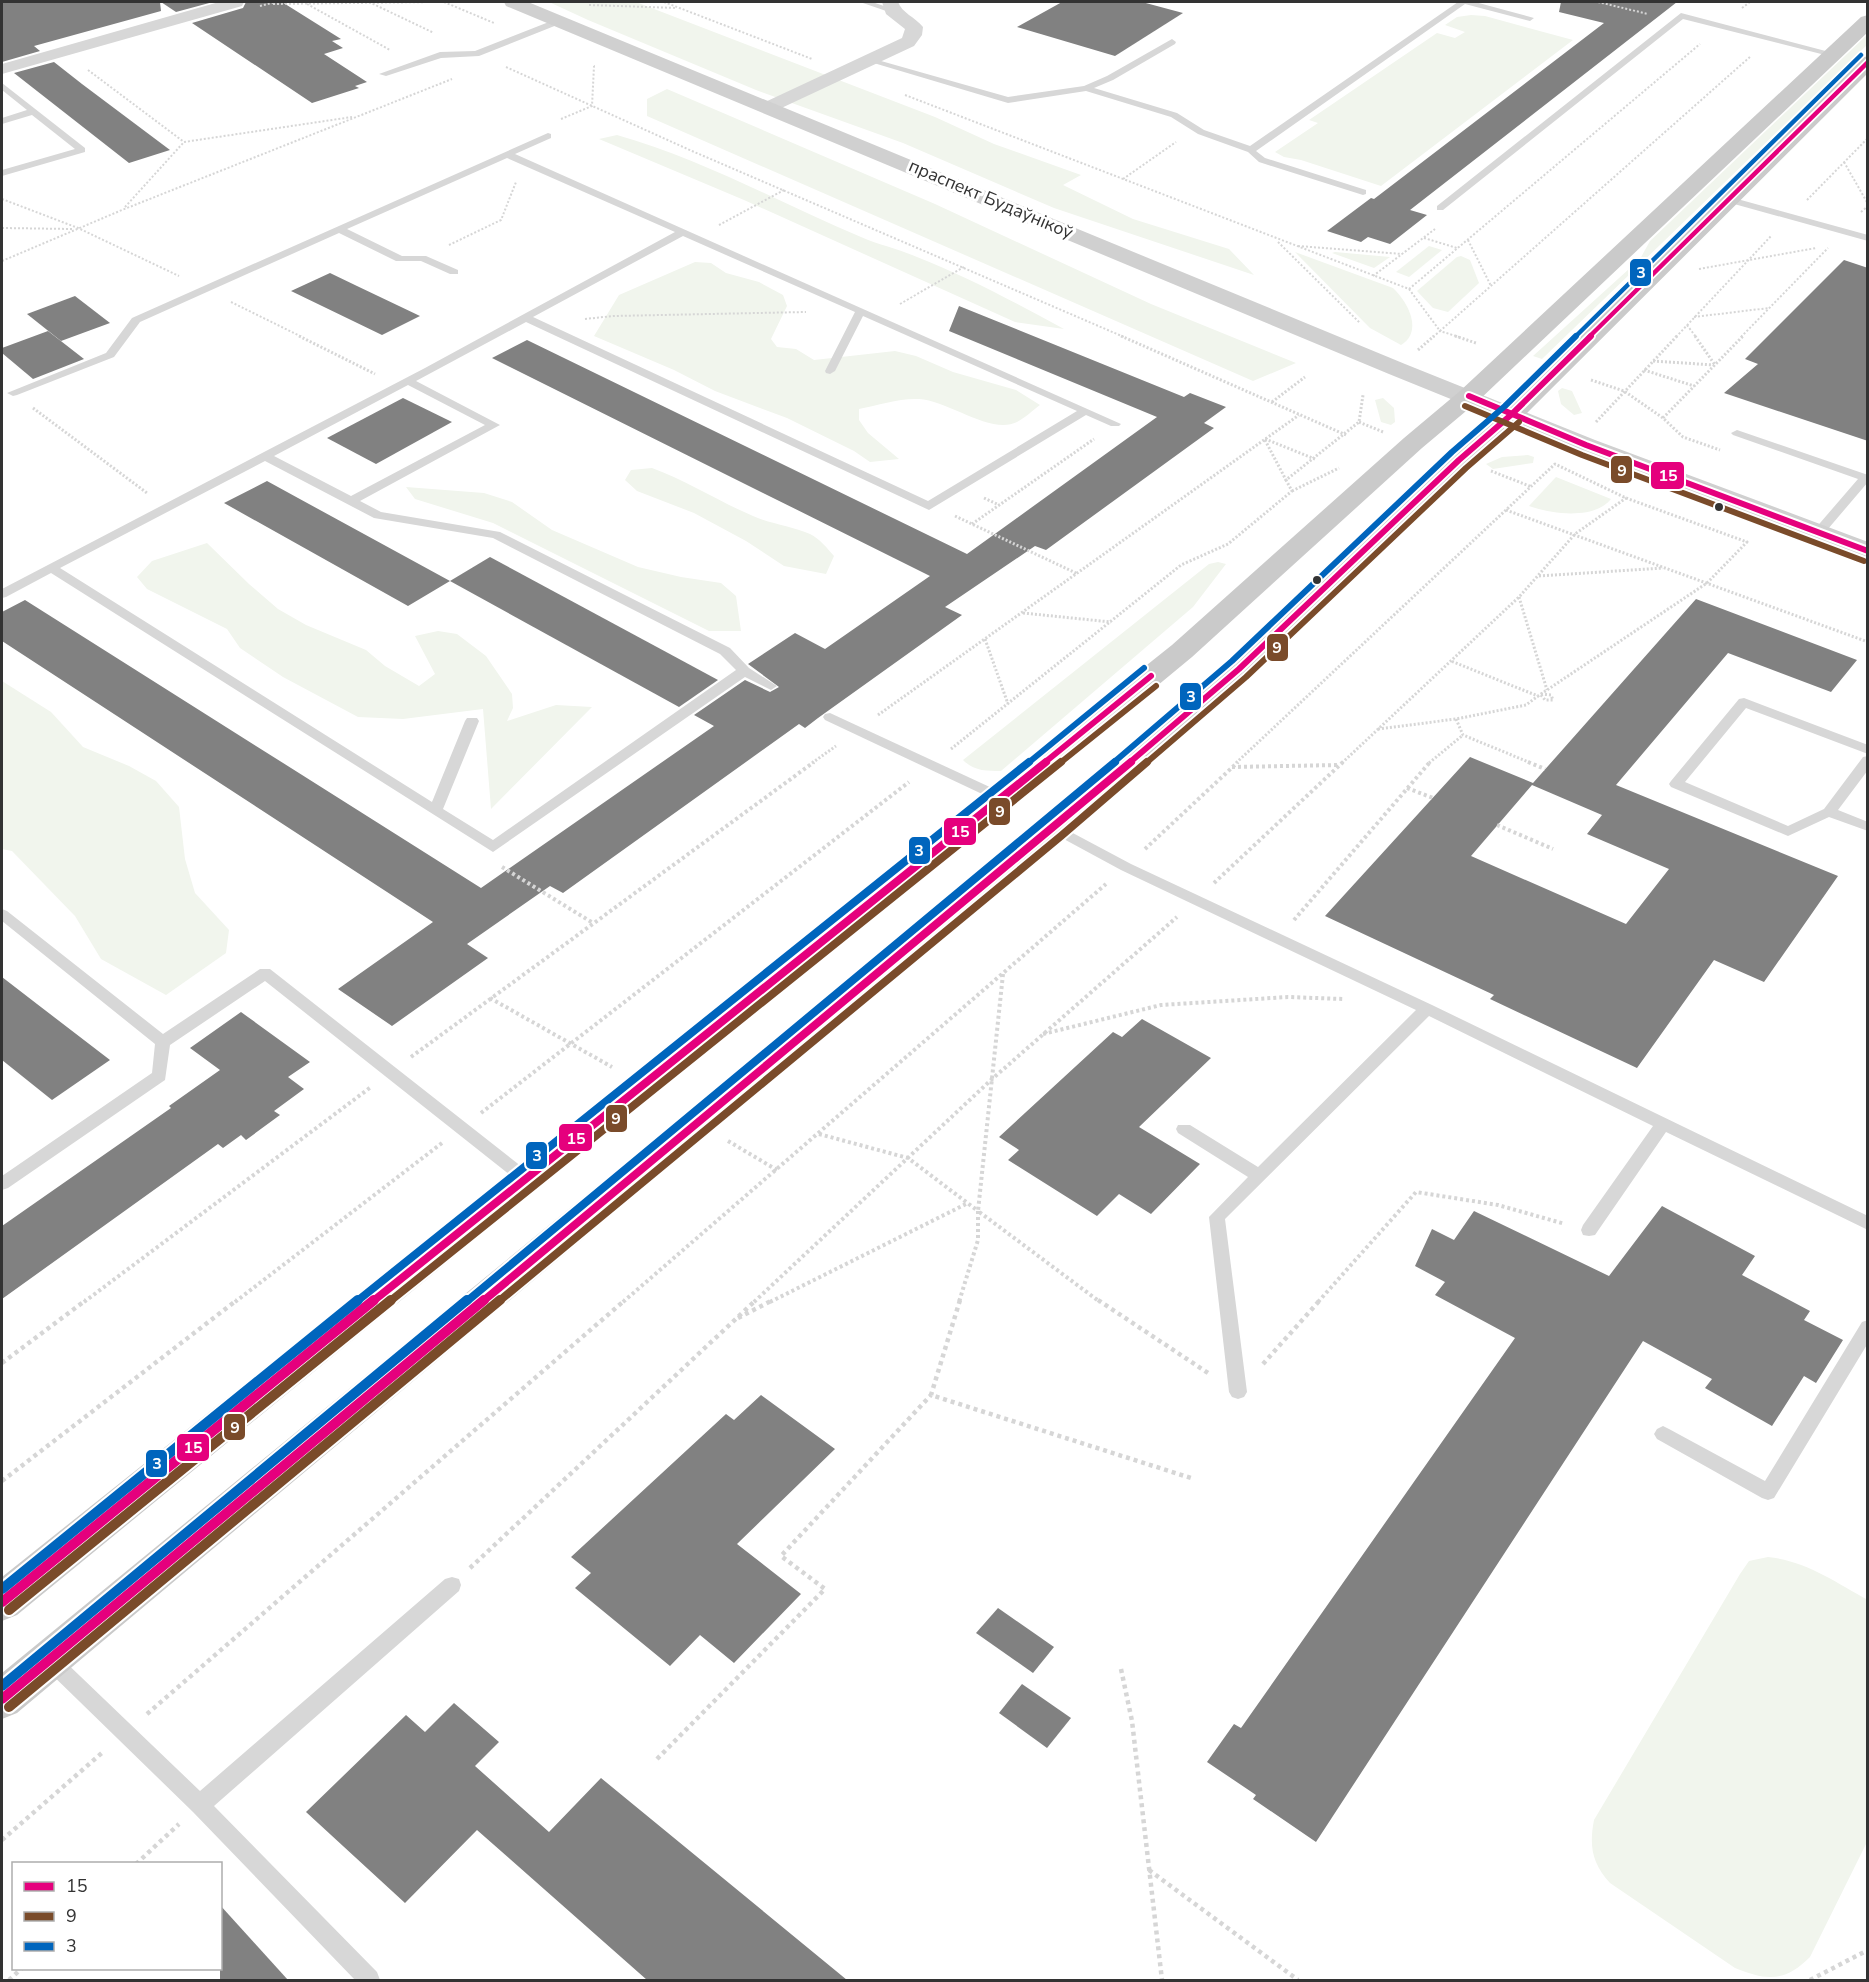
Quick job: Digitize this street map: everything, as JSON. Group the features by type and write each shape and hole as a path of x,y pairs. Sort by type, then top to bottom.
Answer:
{"main road":[{"path":"2,1602 525,1178 1002,798 1182,651 1413,443 1469,396 1868,21"},
{"path":"2,1699 1054,828 1239,669 1459,460 1512,414 1868,62"}],"street":[{"path":"2,69 236,2"},
{"name":"праспект Будаўнікоў","path":"513,2 1397,369 1577,441 1868,551"},
{"path":"769,107 908,42 913,35 914,27 891,6"}],"lane":[{"path":"864,2 891,6"},
{"path":"1251,150 1465,2 1530,18"},
{"path":"1440,208 1681,16 1833,54"},
{"path":"383,74 440,55 476,54 560,21"},
{"path":"871,61 1008,99 1086,88 1110,78 1172,42"},
{"path":"2,86 82,150 2,174"},
{"path":"1086,88 1174,115 1219,140 1251,150 1255,156 1262,159 1363,192"},
{"path":"2,121 34,111"},
{"path":"13,393 110,355 136,320 548,136"},
{"path":"506,154 1115,424"},
{"path":"1730,200 1868,238"},
{"path":"338,229 399,259 422,258 454,272"},
{"path":"2,594 403,384 681,233"},
{"path":"830,370 860,312"},
{"path":"526,318 929,506 1085,411"},
{"path":"351,501 494,425 403,384"},
{"path":"1737,434 1865,478 1818,533"},
{"path":"265,456 378,515 496,535 725,651 744,671 771,686"},
{"path":"51,568 493,847 744,671"},
{"path":"1868,750 1744,702 1676,784 1788,831 1829,812 1868,760"},
{"path":"830,717 887,741 1002,798"},
{"path":"435,811 472,721"},
{"path":"1829,812 1868,827"},
{"path":"1054,828 1126,867 1427,1008 1663,1124 1866,1219"},
{"path":"2,914 163,1042"},
{"path":"2,1184 159,1076 163,1042 265,973 525,1178"},
{"path":"1238,1392 1217,1217 1427,1008"},
{"path":"1589,1230 1663,1124"},
{"path":"1184,1129 1258,1175"},
{"path":"1663,1434 1768,1492 1868,1326"},
{"path":"200,1805 452,1585"},
{"path":"49,1659 200,1805 369,1980"}],"path":[{"path":"370,2 476,54 592,106 1346,435"},
{"path":"266,4 433,2"},
{"path":"444,2 523,35"},
{"path":"664,2 847,72"},
{"path":"1598,2 1675,21"},
{"path":"306,4 414,63"},
{"path":"580,4 681,8"},
{"path":"1409,289 1721,26"},
{"path":"1413,355 1771,39"},
{"path":"584,62 594,66 592,106"},
{"path":"83,67 184,142"},
{"path":"2,261 122,210 452,79"},
{"path":"900,93 1409,289 1440,331 1476,343"},
{"path":"552,123 592,106"},
{"path":"122,210 184,142 358,116"},
{"path":"1123,179 1196,128"},
{"path":"1595,422 1747,261 1868,138"},
{"path":"422,258 501,220 525,162"},
{"path":"1844,162 1868,205 1844,231"},
{"path":"694,239 784,190"},
{"path":"2,199 78,228 403,384"},
{"path":"1373,276 1446,220 1440,208"},
{"path":"2,228 59,230 78,228"},
{"path":"1423,237 1457,248"},
{"path":"1275,239 1366,329"},
{"path":"1468,240 1491,286"},
{"path":"1292,245 1402,254"},
{"path":"1663,418 1831,245 1698,270"},
{"path":"896,307 964,267"},
{"path":"1694,317 1770,308"},
{"path":"539,324 613,316 860,312"},
{"path":"1687,325 1715,365"},
{"path":"1653,361 1715,365"},
{"path":"1644,370 1694,386"},
{"path":"1272,403 1305,377"},
{"path":"1591,380 1624,391 1663,418 1683,437"},
{"path":"13,393 152,497"},
{"path":"1286,480 1316,459 1359,422 1363,395"},
{"path":"2,1363 490,998 857,730 1299,415"},
{"path":"1359,422 1384,432 1376,440"},
{"path":"1078,574 972,524 1115,424"},
{"path":"1265,440 1316,459"},
{"path":"1265,440 1292,491"},
{"path":"2,1840 1126,867 1555,464 1626,498 1747,542 1707,583 1526,705 1456,719 1377,729"},
{"path":"932,764 1181,565 1228,544 1292,491 1341,467"},
{"path":"1485,469 1532,487"},
{"path":"452,1585 991,1080 1196,900 1519,597 1575,534 1626,498"},
{"path":"1506,510 1868,642"},
{"path":"1538,576 1667,568"},
{"path":"1519,597 1547,690"},
{"path":"1023,613 1111,622"},
{"path":"986,639 1008,704"},
{"path":"1451,661 1539,695"},
{"path":"1456,719 1463,735 1545,769"},
{"path":"1278,938 1434,757 1463,735"},
{"path":"1232,767 1339,765"},
{"path":"1407,788 1433,798"},
{"path":"1497,825 1553,849"},
{"path":"493,847 491,861 593,923"},
{"path":"657,1759 825,1589 781,1556 931,1395 978,1240 978,1211 1003,973"},
{"path":"1042,1035 1161,1005 1288,997 1346,999"},
{"path":"490,998 622,1072"},
{"path":"819,1134 908,1158 1106,1306 1238,1392 1416,1192 1498,1205 1589,1230"},
{"path":"720,1136 777,1170"},
{"path":"734,1320 968,1203"},
{"path":"931,1395 1191,1478"},
{"path":"1121,1669 1132,1721 1162,1980"},
{"path":"137,1862 200,1805"},
{"path":"1149,1870 1298,1980"},
{"path":"1810,1980 1868,1950"}],"shaded area":[{"path":"549,2 636,2 935,117 994,144 1081,175 1063,185 1133,219 1229,249 1254,275 1054,208 903,143 756,90"},
{"path":"1485,16 1573,40 1381,186 1301,160 1284,157 1275,152 1318,123 1309,120 1437,33 1455,38 1465,32 1445,25 1457,17"},
{"path":"1867,35 1867,45 1542,359 1533,356 1640,259 1650,241"},
{"path":"667,89 935,204 1151,304 1296,363 1253,381 647,116 647,99"},
{"path":"617,135 680,156 861,237 936,265 1064,329 1015,322 744,200 599,139"},
{"path":"1429,246 1442,250 1409,277 1396,272"},
{"path":"1295,252 1393,288 1403,300 1411,316 1411,332 1408,339 1401,345 1370,328"},
{"path":"1332,253 1390,257 1374,268"},
{"path":"1461,256 1470,260 1479,283 1448,312 1433,308 1417,291"},
{"path":"695,262 711,263 726,273 759,282 783,295 787,306 771,339 777,347 796,349 814,360 895,351 916,356 953,372 1016,390 1040,405 1017,422 1007,425 982,421 943,405 919,399 896,401 859,409 859,420 868,433 899,459 870,462 854,451 787,418 715,391 674,370 594,336 619,295"},
{"path":"1562,388 1572,391 1582,413 1574,415 1561,404 1558,391"},
{"path":"1383,398 1394,408 1395,422 1391,425 1381,422 1375,400"},
{"path":"1528,455 1534,457 1533,463 1493,469 1486,464 1502,457"},
{"path":"652,468 753,516 814,536 834,556 826,574 784,566 746,541 694,513 637,491 625,480 631,470"},
{"path":"1556,477 1611,499 1604,506 1584,513 1560,513 1529,506"},
{"path":"406,487 484,493 512,502 552,530 638,567 721,583 736,596 741,631 709,631 493,523 415,499"},
{"path":"207,543 278,609 306,625 366,650 385,666 419,686 435,674 415,636 438,631 457,634 486,656 512,694 513,708 507,721 556,705 592,707 491,809 483,709 403,719 358,717 283,677 240,648 227,629 147,589 137,577 152,561"},
{"path":"1218,562 1226,564 1193,607 1001,771 976,768 963,760 1209,564"},
{"path":"2,681 51,712 83,747 129,766 156,781 179,807 185,859 195,893 229,930 226,953 166,995 101,959 75,916 12,851 2,849"},
{"path":"1768,1557 1808,1568 1868,1600 1867,1842 1810,1957 1792,1971 1775,1977 1757,1975 1735,1968 1610,1883 1599,1868 1592,1846 1594,1820 1740,1574 1749,1561"}],"building":[{"path":"2,2 160,2 161,11 34,46 40,51 2,62"},
{"path":"161,2 213,2 176,12"},
{"path":"246,2 282,2 341,39 332,41 343,48 324,54 367,82 355,86 359,88 312,103 192,23 243,8"},
{"path":"1062,2 1142,2 1183,13 1115,56 1017,27"},
{"path":"1561,2 1677,2 1410,210 1427,215 1390,244 1368,237 1361,242 1327,231 1371,198 1374,199 1604,23 1559,12"},
{"path":"54,62 170,150 129,163 14,73"},
{"path":"1844,260 1868,268 1868,441 1724,393 1758,364 1745,359"},
{"path":"330,273 420,316 382,335 291,291"},
{"path":"75,296 110,323 61,341 27,314"},
{"path":"959,306 1184,397 1190,393 1226,407 1204,423 1214,428 1046,550 1035,546 945,607 962,615 805,728 799,724 563,893 550,886 467,944 488,958 392,1026 338,989 433,922 2,641 2,612 25,600 481,888 714,726 694,715 745,680 770,692 779,687 748,664 795,633 825,649 930,576 492,358 527,340 967,554 1157,417 949,331"},
{"path":"48,331 84,359 33,379 2,353 2,348"},
{"path":"403,398 452,422 376,464 327,438"},
{"path":"267,481 450,581 408,606 224,503"},
{"path":"490,557 718,680 679,707 450,581"},
{"path":"1696,599 1857,660 1831,692 1728,653 1616,785 1838,876 1764,982 1714,960 1637,1068 1490,999 1494,995 1325,916 1470,757 1533,783","holes":["1532,785 1602,815 1587,834 1669,869 1626,924 1471,856"]},
{"path":"2,977 110,1060 52,1100 2,1060"},
{"path":"241,1012 310,1062 288,1077 304,1089 274,1111 280,1115 246,1140 241,1135 223,1148 218,1144 2,1299 2,1226 171,1108 169,1106 220,1070 190,1048"},
{"path":"1142,1019 1211,1058 1139,1127 1200,1164 1151,1214 1119,1194 1097,1216 1008,1160 1019,1150 999,1137 1113,1032 1122,1037"},
{"path":"1662,1206 1755,1256 1742,1275 1810,1311 1804,1320 1843,1340 1816,1383 1804,1376 1772,1426 1705,1388 1712,1379 1643,1341 1316,1842 1253,1799 1256,1795 1207,1762 1234,1724 1241,1728 1515,1338 1435,1295 1445,1282 1415,1266 1432,1229 1454,1240 1474,1211 1609,1276"},
{"path":"761,1395 835,1449 737,1544 801,1594 734,1663 700,1635 670,1666 575,1588 591,1573 571,1557 726,1414 734,1420"},
{"path":"998,1608 1054,1647 1033,1673 976,1633"},
{"path":"1022,1684 1071,1718 1047,1748 999,1713"},
{"path":"454,1703 499,1742 475,1766 549,1832 601,1778 847,1980 647,1980 477,1830 405,1903 306,1812 406,1715 425,1732"},
{"path":"222,1907 288,1980 220,1980 220,1970 222,1970"}],"transit line":[{"name":"3","path":"2,1686 1047,820 1232,661 1452,452 1505,406 1861,55"},
{"name":"15","path":"2,1699 1054,828 1239,669 1459,460 1512,414 1868,62"},
{"name":"15","path":"1469,396 1586,445 1868,551"},
{"name":"9","path":"1465,406 1582,455 1864,561"},
{"name":"9","path":"9,1707 1061,836 1246,677 1466,468 1519,422"},
{"name":"3","path":"2,1589 518,1170 995,790 1144,668"},
{"name":"15","path":"2,1602 525,1178 1002,798 1151,676"},
{"name":"9","path":"9,1610 532,1186 1156,686"}]}
